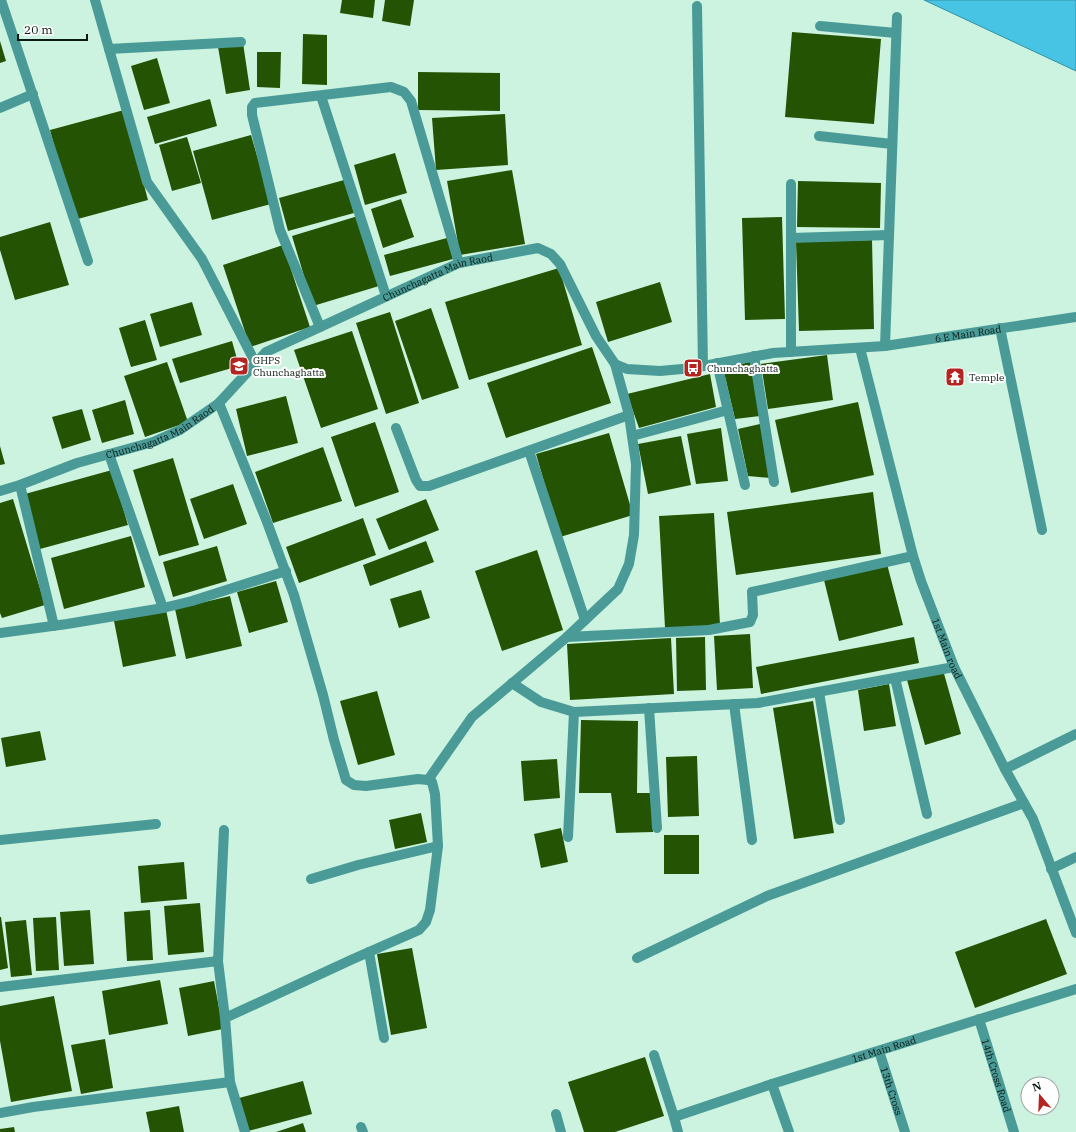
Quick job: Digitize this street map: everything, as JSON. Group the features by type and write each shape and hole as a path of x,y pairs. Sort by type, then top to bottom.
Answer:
{"street":[{"path":"1,0 88,261"},
{"path":"95,0 147,182 202,259 256,364"},
{"path":"697,6 703,366"},
{"path":"885,346 897,17"},
{"path":"820,26 896,33"},
{"path":"109,49 241,42"},
{"path":"320,327 280,230 252,115 252,107 255,103 391,87 404,92 411,101 459,263"},
{"path":"0,108 33,94"},
{"path":"321,96 386,296"},
{"path":"820,136 892,144"},
{"path":"791,184 791,352"},
{"path":"791,238 889,235"},
{"name":"Chunchagatta Main Raod","path":"0,491 77,463 153,442 180,430 219,403 266,352 459,263 538,248 552,254 560,264 596,336 615,364 629,415 636,464 634,535 630,564 618,589 567,637 472,717 428,780"},
{"name":"6 E Main Road","path":"860,348 885,346 1076,317"},
{"path":"1000,328 1042,530"},
{"path":"615,364 627,369 660,372 693,368 773,353 860,348"},
{"name":"1st Main road","path":"860,348 913,556 921,581 954,667 1004,769 1033,819 1076,933"},
{"path":"754,356 774,482"},
{"path":"717,363 745,485"},
{"path":"219,403 268,522 294,594 346,780 354,785 366,786 418,779 432,782 435,794 438,846 430,910 426,922 419,930 225,1018"},
{"path":"632,436 728,410"},
{"path":"396,428 416,480 420,486 429,486 629,415"},
{"path":"529,451 585,620"},
{"path":"109,454 163,608"},
{"path":"20,485 54,626"},
{"path":"567,637 710,630 750,622 753,616 752,592 913,556"},
{"path":"0,633 54,626 163,608 286,571"},
{"path":"512,683 540,702 574,712 758,703 954,667"},
{"path":"895,678 927,814"},
{"path":"819,692 840,820"},
{"path":"734,704 752,840"},
{"path":"649,708 657,828"},
{"path":"568,837 574,712"},
{"path":"1004,769 1076,734"},
{"path":"638,958 767,896 1024,803"},
{"path":"0,840 156,824"},
{"path":"224,830 218,961 225,1018 230,1082 245,1132"},
{"path":"311,879 358,865 438,846"},
{"path":"1051,869 1076,856"},
{"path":"369,952 384,1038"},
{"path":"0,987 218,961"},
{"name":"1st Main Road","path":"674,1117 772,1084 1076,989"},
{"name":"14th Cross Road","path":"979,1019 1014,1132"},
{"name":"13th Cross","path":"879,1051 906,1132"},
{"path":"654,1055 678,1132"},
{"path":"0,1113 41,1106 230,1082"},
{"path":"772,1084 789,1132"},
{"path":"556,1114 561,1132"}],"water":[{"path":"924,0 1076,0 1076,71"}],"building":[{"path":"342,0 375,0 373,18 340,13"},
{"path":"385,0 414,0 410,26 382,21"},
{"path":"792,32 881,39 874,124 785,117"},
{"path":"303,34 327,35 327,85 302,84"},
{"path":"0,41 6,61 0,63"},
{"path":"243,43 250,90 226,94 218,47"},
{"path":"257,52 281,52 280,88 257,87"},
{"path":"157,58 170,103 144,110 131,66"},
{"path":"418,72 500,73 500,111 418,110"},
{"path":"210,99 217,126 155,144 147,117"},
{"path":"124,110 148,200 74,220 50,130"},
{"path":"505,114 508,165 436,170 432,118"},
{"path":"251,135 271,204 212,220 193,151"},
{"path":"187,137 201,183 172,191 159,145"},
{"path":"395,153 407,193 365,205 354,165"},
{"path":"512,170 525,244 460,255 447,181"},
{"path":"344,180 354,213 288,231 279,198"},
{"path":"798,181 881,183 880,228 797,227"},
{"path":"401,199 414,237 383,248 371,209"},
{"path":"358,216 379,286 313,306 292,236"},
{"path":"782,217 785,319 745,320 742,218"},
{"path":"50,222 69,285 15,300 0,250 0,237"},
{"path":"447,238 453,259 390,276 384,255"},
{"path":"872,240 874,329 799,331 796,242"},
{"path":"283,245 310,327 250,347 223,265"},
{"path":"559,268 582,345 469,380 445,302"},
{"path":"660,282 672,322 608,342 596,302"},
{"path":"192,302 202,335 160,347 150,314"},
{"path":"431,308 459,388 422,400 395,321"},
{"path":"390,312 419,403 386,414 356,323"},
{"path":"145,320 157,360 131,367 119,328"},
{"path":"352,331 378,409 321,428 294,350"},
{"path":"232,341 239,366 180,383 172,359"},
{"path":"592,347 611,403 506,438 487,383"},
{"path":"827,355 833,400 768,409 761,364"},
{"path":"167,362 188,422 145,437 124,376"},
{"path":"750,362 760,416 735,419 723,368"},
{"path":"710,374 716,407 639,428 627,394"},
{"path":"286,396 298,443 247,456 236,409"},
{"path":"125,400 134,434 102,443 92,410"},
{"path":"858,402 874,475 791,493 775,420"},
{"path":"82,409 91,440 62,449 52,417"},
{"path":"375,422 399,492 355,507 331,437"},
{"path":"760,424 771,478 748,476 738,429"},
{"path":"721,428 728,481 696,484 687,434"},
{"path":"609,433 633,515 560,537 536,454"},
{"path":"681,436 691,485 648,494 638,444"},
{"path":"0,446 5,464 0,465"},
{"path":"323,447 342,501 273,523 255,472"},
{"path":"173,458 199,545 159,556 133,470"},
{"path":"112,470 128,525 40,549 25,494"},
{"path":"233,484 247,524 204,539 190,499"},
{"path":"873,492 881,554 736,575 727,512"},
{"path":"13,499 45,605 2,618 0,613 0,503"},
{"path":"426,499 439,530 389,550 376,519"},
{"path":"714,513 720,625 665,628 659,516"},
{"path":"363,518 376,555 299,583 286,547"},
{"path":"131,536 145,587 64,609 51,558"},
{"path":"426,541 434,562 370,586 363,565"},
{"path":"217,546 227,581 173,597 163,562"},
{"path":"537,550 563,630 502,651 475,571"},
{"path":"887,564 903,625 839,641 824,580"},
{"path":"276,581 288,622 249,633 237,592"},
{"path":"421,590 430,618 399,628 390,599"},
{"path":"230,596 242,646 186,659 175,609"},
{"path":"166,610 176,656 123,667 114,621"},
{"path":"750,634 753,688 717,690 714,636"},
{"path":"705,637 706,690 677,691 676,638"},
{"path":"914,637 919,663 761,694 756,667"},
{"path":"671,638 674,694 570,700 567,644"},
{"path":"943,670 961,734 925,745 907,680"},
{"path":"889,684 896,726 864,731 858,690"},
{"path":"377,691 395,755 358,765 340,701"},
{"path":"813,701 834,833 794,839 773,708"},
{"path":"581,720 638,721 637,793 652,793 653,832 616,833 611,793 579,793"},
{"path":"40,731 46,760 6,767 1,738"},
{"path":"697,756 699,816 668,817 666,757"},
{"path":"557,759 560,798 524,801 521,761"},
{"path":"421,813 427,842 395,849 389,820"},
{"path":"561,828 568,862 541,868 534,834"},
{"path":"664,835 699,835 699,874 664,874"},
{"path":"184,862 187,899 141,903 138,866"},
{"path":"200,903 204,952 168,955 164,906"},
{"path":"90,910 94,964 64,966 60,912"},
{"path":"150,910 153,960 127,961 124,912"},
{"path":"0,917 8,968 0,970"},
{"path":"56,917 59,970 36,971 33,918"},
{"path":"1046,919 1067,974 975,1008 955,952"},
{"path":"26,920 32,975 11,977 5,922"},
{"path":"412,948 427,1028 391,1035 377,954"},
{"path":"160,980 168,1024 109,1035 102,991"},
{"path":"214,981 223,1029 188,1036 179,988"},
{"path":"54,996 72,1091 11,1102 0,1041 0,1006"},
{"path":"105,1039 113,1088 81,1094 71,1045"},
{"path":"645,1057 664,1116 615,1132 584,1132 568,1082"},
{"path":"303,1081 312,1114 248,1131 239,1098"},
{"path":"179,1106 184,1132 150,1132 146,1112"},
{"path":"303,1123 306,1132 276,1132"},
{"path":"14,1127 15,1132 0,1132 0,1129"}],"place":[{"name":"GHPS Chunchaghatta","path":"239,366"},
{"name":"Chunchaghatta","path":"693,368"},
{"name":"Temple","path":"955,377"}]}
